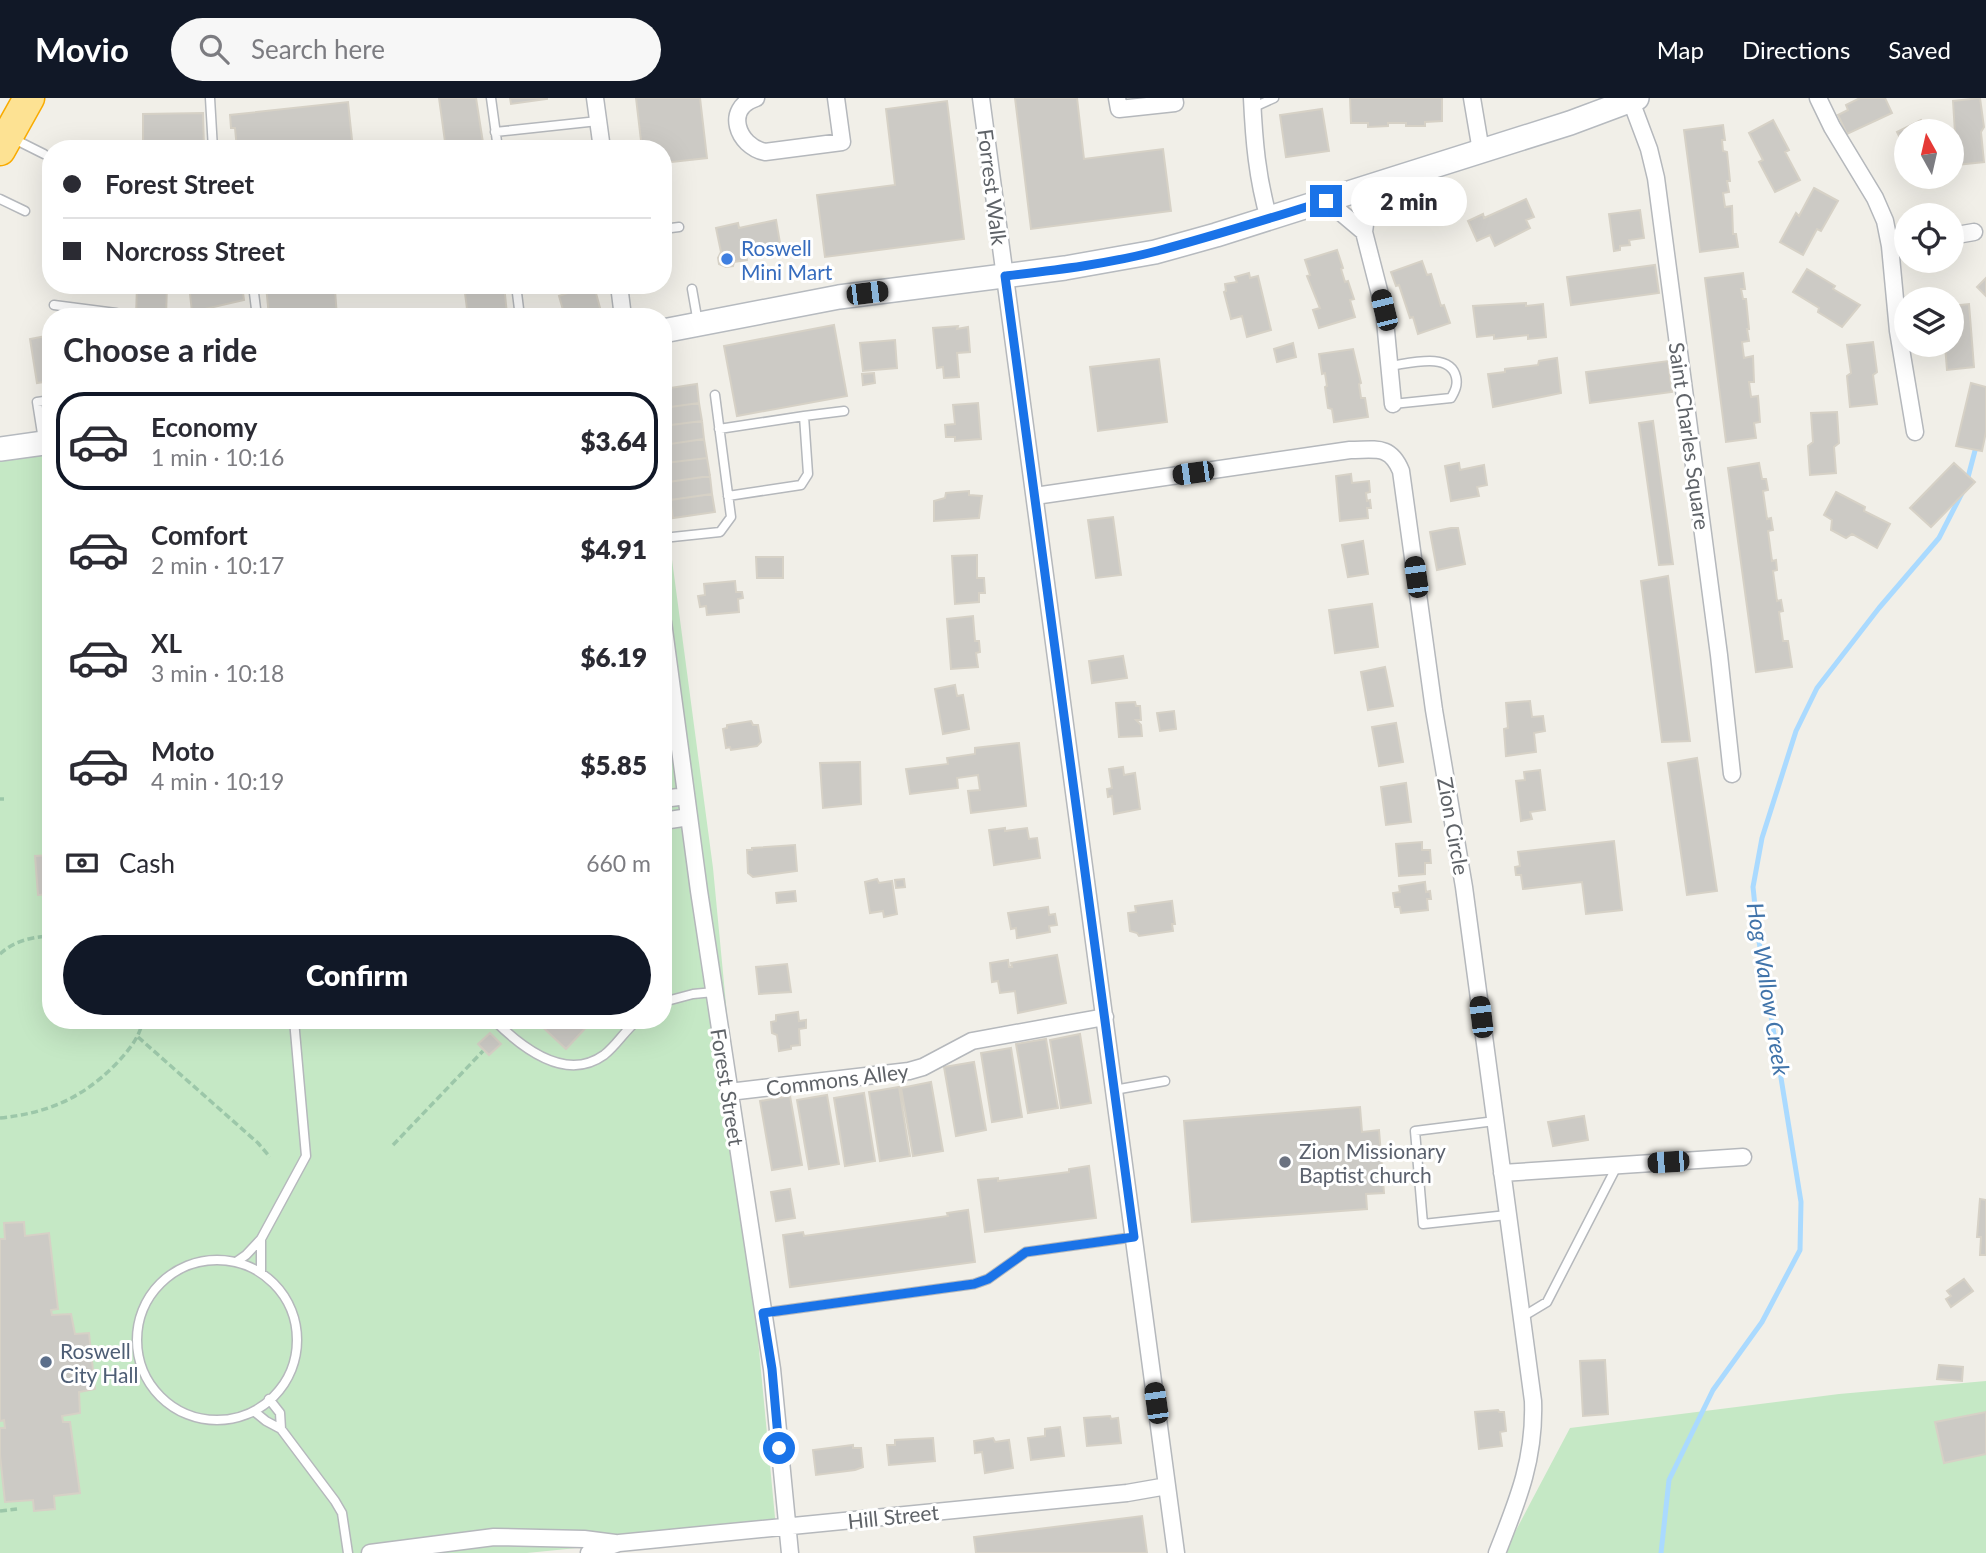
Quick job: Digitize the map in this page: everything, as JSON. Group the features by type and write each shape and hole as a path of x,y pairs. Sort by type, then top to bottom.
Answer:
{"highway":[{"path":"4,143 29,98"}],"street":[{"path":"595,98 601,140"},
{"path":"756,98 746,102 740,110 738,121 740,133 746,143 754,150 765,152 842,142 836,98"},
{"name":"Forrest Walk","path":"982,98 1176,1553"},
{"path":"1116,98 1119,109 1175,103 1174,98"},
{"path":"1472,98 1481,151"},
{"path":"1818,98 1894,237"},
{"path":"672,329 839,297 1065,268 1155,252 1326,201 1634,100"},
{"name":"Saint Charles Square","path":"1634,100 1656,178 1719,655 1732,774"},
{"path":"1252,103 1258,176 1269,219"},
{"path":"1370,186 1364,232 1384,310 1393,404"},
{"path":"1326,201 1364,232"},
{"path":"1964,234 1974,232"},
{"path":"1898,273 1898,331 1915,432"},
{"path":"0,449 42,444"},
{"name":"Zion Circle","path":"1035,496 1350,450 1381,450 1397,460 1401,471 1434,710 1464,887 1533,1401 1534,1432 1525,1474 1497,1553"},
{"name":"Forest Street","path":"672,687 714,992 772,1369 790,1553"},
{"path":"672,798 687,796"},
{"path":"672,820 689,817"},
{"name":"Commons Alley","path":"729,1092 909,1072 972,1041 1105,1017"},
{"path":"1502,1173 1743,1157"},
{"name":"Hill Street","path":"370,1553 494,1537 584,1539 619,1543 1127,1493 1167,1486"},
{"name":"Hill Street","path":"589,1553 619,1543"}],"lane":[{"path":"210,98 212,140"},
{"path":"491,98 496,140"},
{"path":"1252,103 1274,98"},
{"path":"495,132 598,121"},
{"path":"4,143 42,153"},
{"path":"0,199 25,211"},
{"path":"672,228 680,227"},
{"path":"692,289 698,323"},
{"path":"54,305 77,308"},
{"path":"1390,366 1437,361 1448,364 1457,379 1451,398 1393,404"},
{"path":"672,537 720,532 731,517 715,395"},
{"path":"42,401 37,402 42,422"},
{"path":"719,429 844,411"},
{"path":"728,496 801,485 808,474 804,416"},
{"path":"672,1000 714,992"},
{"path":"236,1262 247,1255 261,1238 306,1156 295,1029"},
{"path":"504,1029 525,1048 554,1063 579,1065 603,1056 629,1029"},
{"path":"1114,1090 1165,1082"},
{"path":"1495,1121 1415,1131 1423,1224 1507,1215"},
{"path":"1522,1317 1547,1302 1617,1166"},
{"path":"763,1313 974,1284 988,1279 1026,1252 1134,1237"},
{"path":"261,1238 261,1272"},
{"path":"207,1261 236,1262 261,1272 282,1292 296,1321 297,1353 286,1382 255,1412 238,1418 209,1421 181,1413 158,1395 142,1370 136,1342 141,1313 156,1288 179,1269 207,1261"},
{"path":"269,1399 279,1413 281,1429"},
{"path":"255,1412 281,1429 342,1513 348,1553"}],"path":[{"path":"1,951 11,944 42,937"},
{"path":"0,1118 71,1100 102,1078 129,1050 140,1029"},
{"path":"138,1037 258,1143 270,1157"},
{"path":"393,1145 483,1051"},
{"path":"0,1511 18,1509"}],"green space":[{"path":"42,433 42,1029 672,1029 672,560 713,868 776,1528 527,1553 0,1553 0,440"},
{"path":"1986,1381 1986,1553 1504,1553 1570,1428 1839,1394"}],"building":[{"path":"439,98 476,98 483,140 445,140"},
{"path":"510,98 547,98 547,99 511,104"},
{"path":"636,98 700,98 707,158 672,162 672,140 641,140"},
{"path":"1015,98 1077,98 1084,159 1163,149 1171,211 1031,229"},
{"path":"1350,98 1442,98 1442,121 1425,122 1425,126 1388,123 1388,126 1368,127 1368,123 1351,123"},
{"path":"1860,98 1885,98 1892,113 1847,134 1838,115 1848,110 1846,105"},
{"path":"1980,98 1984,127 1981,132 1984,162 1964,164 1964,119 1954,119 1953,101"},
{"path":"947,101 964,239 825,257 817,195 895,185 886,109"},
{"path":"348,102 352,140 236,140 235,128 231,128 230,115"},
{"path":"1322,109 1329,151 1286,157 1280,115"},
{"path":"203,113 204,140 143,140 143,114"},
{"path":"1773,120 1789,150 1785,152 1800,180 1775,192 1759,162 1763,160 1749,133"},
{"path":"1723,125 1723,151 1727,152 1730,181 1727,181 1729,192 1723,193 1725,207 1732,206 1733,234 1736,234 1738,247 1700,252 1684,130"},
{"path":"1814,188 1838,201 1821,231 1817,229 1803,255 1780,242 1796,213 1799,216"},
{"path":"1526,199 1534,217 1526,220 1530,228 1495,246 1490,235 1477,241 1468,221 1483,214 1484,218"},
{"path":"1640,210 1644,238 1629,240 1630,245 1620,246 1620,250 1614,251 1609,214"},
{"path":"776,220 780,243 745,250 747,260 734,262 733,266 719,264 721,252 716,228 738,223 739,228"},
{"path":"1337,250 1345,282 1348,281 1354,299 1350,300 1355,317 1319,328 1313,310 1320,308 1307,276 1310,275 1305,260"},
{"path":"1422,261 1427,275 1431,274 1441,306 1444,305 1450,323 1418,334 1413,317 1410,318 1399,285 1396,286 1391,272"},
{"path":"1655,265 1659,293 1571,305 1567,277"},
{"path":"1807,269 1860,305 1842,327 1793,292"},
{"path":"1249,273 1250,278 1258,276 1271,330 1247,337 1242,316 1231,319 1224,292 1225,284 1237,282 1235,277"},
{"path":"1743,273 1745,289 1741,289 1743,299 1746,299 1749,341 1742,342 1744,358 1753,356 1754,382 1749,382 1751,397 1758,396 1760,422 1754,423 1756,438 1726,442 1705,278"},
{"path":"1986,278 1986,296 1977,287"},
{"path":"137,294 167,294 166,308 136,308"},
{"path":"190,294 243,294 244,300 209,308 192,308"},
{"path":"267,294 335,294 336,308 268,308"},
{"path":"465,294 505,294 506,308 467,308"},
{"path":"596,294 600,308 562,308 559,296"},
{"path":"1526,303 1526,306 1543,304 1546,337 1477,337 1473,306"},
{"path":"1969,304 1974,367 1947,370 1946,357 1964,357 1964,305"},
{"path":"834,325 847,396 737,416 724,346"},
{"path":"958,326 957,329 968,327 970,352 957,353 959,377 944,378 943,367 937,368 933,328"},
{"path":"42,337 42,382 37,383 30,339"},
{"path":"895,340 897,368 863,371 860,343"},
{"path":"1873,342 1877,372 1873,375 1877,404 1850,407 1847,376 1851,373 1847,345"},
{"path":"1293,343 1296,357 1277,362 1274,349"},
{"path":"1353,349 1361,383 1361,398 1365,398 1368,417 1334,422 1332,409 1328,408 1325,373 1322,374 1319,354"},
{"path":"1557,358 1561,393 1493,407 1488,374 1538,365 1539,361"},
{"path":"1159,359 1167,422 1098,431 1090,367"},
{"path":"1668,361 1672,392 1590,403 1586,372"},
{"path":"874,373 875,383 863,385 862,374"},
{"path":"1971,383 1986,387 1986,432 1982,451 1956,446"},
{"path":"697,384 699,403 672,407 672,388"},
{"path":"699,403 702,421 672,425 672,407"},
{"path":"978,403 981,439 955,441 955,437 946,437 945,425 955,424 953,405"},
{"path":"1837,412 1839,443 1834,447 1836,473 1810,475 1808,446 1813,442 1811,413"},
{"path":"702,421 704,439 672,444 672,425"},
{"path":"1653,421 1673,564 1659,565 1639,423"},
{"path":"704,439 707,458 672,462 672,444"},
{"path":"707,458 710,476 672,481 672,462"},
{"path":"1459,463 1460,470 1484,465 1487,485 1477,487 1479,496 1451,501 1445,466"},
{"path":"1759,463 1762,479 1766,479 1768,490 1763,491 1767,519 1771,518 1773,530 1768,531 1772,561 1776,560 1777,570 1773,571 1777,601 1781,600 1783,611 1779,612 1783,641 1788,641 1792,667 1756,672 1728,468"},
{"path":"1954,463 1975,482 1931,527 1910,508"},
{"path":"1351,474 1352,483 1369,481 1370,492 1366,493 1371,508 1367,508 1368,518 1340,521 1336,476"},
{"path":"710,476 712,494 672,500 672,481"},
{"path":"969,491 969,495 982,496 979,518 934,521 934,501 945,498 946,493"},
{"path":"1836,492 1890,524 1877,548 1852,534 1846,538 1831,530 1832,520 1824,515"},
{"path":"712,494 715,512 673,518 672,500"},
{"path":"1113,517 1121,575 1096,578 1088,520"},
{"path":"1458,528 1465,564 1437,570 1430,532"},
{"path":"1363,541 1368,574 1348,577 1342,545"},
{"path":"977,555 977,578 984,578 985,593 979,593 979,602 955,604 952,556"},
{"path":"756,557 783,557 783,578 757,578"},
{"path":"1668,576 1690,741 1662,742 1641,581"},
{"path":"735,581 736,592 742,592 743,598 738,599 739,612 707,615 706,606 700,607 698,596 705,595 704,584"},
{"path":"1372,604 1378,647 1335,653 1329,610"},
{"path":"973,616 975,641 979,641 980,652 976,653 978,667 951,669 947,619"},
{"path":"1123,656 1127,678 1092,683 1089,661"},
{"path":"1385,667 1393,706 1368,710 1361,672"},
{"path":"955,685 957,696 963,695 969,729 943,734 935,689"},
{"path":"1530,701 1532,717 1543,716 1545,731 1534,733 1536,752 1506,756 1506,703"},
{"path":"1135,702 1136,706 1140,706 1141,720 1136,720 1141,725 1142,736 1119,737 1116,703"},
{"path":"1174,711 1176,729 1160,731 1157,713"},
{"path":"751,721 753,725 758,725 761,742 757,746 731,750 730,747 726,748 723,729 727,728 727,725"},
{"path":"1396,723 1403,762 1379,766 1372,727"},
{"path":"1019,743 1026,806 971,813 968,791 980,790 978,775 957,778 958,788 910,794 906,769 948,764 947,758 975,754 975,748"},
{"path":"1697,758 1717,891 1687,895 1668,763"},
{"path":"860,762 861,804 823,808 820,763"},
{"path":"1123,767 1124,775 1135,773 1140,809 1114,814 1112,796 1108,797 1107,789 1112,788 1109,769"},
{"path":"1540,770 1545,810 1530,812 1532,819 1521,821 1516,781 1525,780 1524,772"},
{"path":"1406,783 1411,822 1386,825 1381,787"},
{"path":"1005,828 1005,831 1027,828 1029,839 1037,838 1040,858 994,865 989,830"},
{"path":"1614,841 1622,910 1586,914 1582,882 1523,889 1521,875 1516,875 1515,867 1520,866 1518,852"},
{"path":"1422,842 1422,850 1430,850 1431,863 1425,863 1425,874 1399,876 1396,844"},
{"path":"795,845 797,871 753,877 748,873 747,850"},
{"path":"35,856 42,856 42,895 38,895"},
{"path":"877,879 879,883 892,881 897,914 884,917 883,911 870,913 865,882"},
{"path":"904,879 905,887 896,888 895,880"},
{"path":"1425,882 1426,892 1430,891 1431,899 1427,899 1428,910 1401,913 1400,907 1395,907 1393,893 1400,892 1399,886"},
{"path":"795,891 796,901 777,903 776,893"},
{"path":"1172,901 1175,924 1172,924 1173,931 1139,936 1130,931 1128,913 1136,912 1135,906"},
{"path":"1048,907 1049,915 1055,914 1057,925 1049,926 1050,932 1017,938 1016,928 1011,929 1008,913"},
{"path":"1057,955 1066,1003 1018,1013 1015,991 1000,993 998,981 992,982 990,963 1008,960 1009,967 1012,967 1011,963"},
{"path":"787,964 791,992 759,994 756,967"},
{"path":"798,1012 799,1021 806,1020 806,1028 799,1029 800,1045 779,1051 777,1035 772,1033 771,1022 776,1021 776,1015"},
{"path":"545,1029 585,1029 566,1049"},
{"path":"490,1033 501,1044 489,1055 478,1044"},
{"path":"1080,1034 1091,1103 1061,1108 1050,1040"},
{"path":"1046,1039 1058,1108 1028,1113 1016,1044"},
{"path":"1011,1048 1022,1117 992,1122 981,1053"},
{"path":"974,1062 986,1130 956,1136 944,1067"},
{"path":"931,1082 943,1151 913,1156 901,1088"},
{"path":"899,1087 910,1156 880,1161 869,1092"},
{"path":"864,1093 875,1161 845,1166 834,1098"},
{"path":"827,1095 839,1164 809,1169 797,1100"},
{"path":"790,1096 802,1165 772,1170 760,1101"},
{"name":"Zion Missionary Baptist church","path":"1360,1107 1362,1132 1379,1130 1384,1193 1366,1194 1367,1209 1192,1222 1184,1121"},
{"path":"1584,1116 1588,1140 1553,1146 1548,1122"},
{"path":"1089,1166 1096,1218 985,1232 978,1180 998,1178 998,1181 1069,1172 1069,1169"},
{"path":"790,1189 795,1218 776,1221 771,1192"},
{"path":"1980,1199 1986,1200 1986,1255 1980,1255 1981,1237 1977,1237"},
{"path":"968,1210 975,1262 790,1287 783,1235 803,1232 804,1236 948,1216 947,1213"},
{"name":"Roswell City Hall","path":"24,1222 25,1236 49,1233 58,1309 51,1310 52,1315 71,1314 75,1334 89,1333 95,1389 79,1392 80,1413 62,1416 63,1422 70,1422 80,1493 54,1496 55,1509 34,1511 33,1500 5,1502 0,1455 0,1428 5,1428 4,1420 0,1421 0,1239 5,1239 4,1223"},
{"path":"1964,1279 1973,1291 1951,1307 1946,1299 1951,1296 1947,1291"},
{"path":"1605,1360 1608,1414 1583,1416 1580,1361"},
{"path":"1939,1365 1963,1367 1962,1381 1937,1379"},
{"path":"1475,1412 1504,1412 1506,1431 1500,1432 1502,1446 1479,1449"},
{"path":"1986,1412 1986,1454 1944,1463 1935,1422"},
{"path":"1110,1416 1111,1419 1118,1418 1121,1443 1087,1446 1084,1418"},
{"path":"1060,1427 1064,1456 1031,1460 1028,1438 1045,1436 1045,1429"},
{"path":"933,1438 935,1461 889,1465 887,1445 895,1445 895,1440"},
{"path":"993,1438 995,1442 1009,1440 1013,1468 985,1473 982,1452 975,1453 974,1441"},
{"path":"853,1445 853,1448 861,1448 863,1467 816,1475 813,1450"},
{"path":"1142,1516 1147,1553 976,1553 974,1537"}],"waterway":[{"name":"Hog Wallow Creek","path":"1967,481 1977,443"},
{"name":"Hog Wallow Creek","path":"1661,1553 1669,1480 1713,1390 1762,1322 1800,1250 1801,1202 1758,935 1753,887 1762,838 1796,731 1817,688 1879,608 1939,538 1962,493"}],"place":[{"name":"Roswell Mini Mart","path":"727,259"},
{"name":"Zion Missionary Baptist church","path":"1285,1162"},
{"name":"Roswell City Hall","path":"46,1362"}],"route":[{"path":"779,1448 772,1369 763,1313 974,1284 988,1279 1026,1252 1134,1237 1005,276 1155,252 1326,201"}]}
